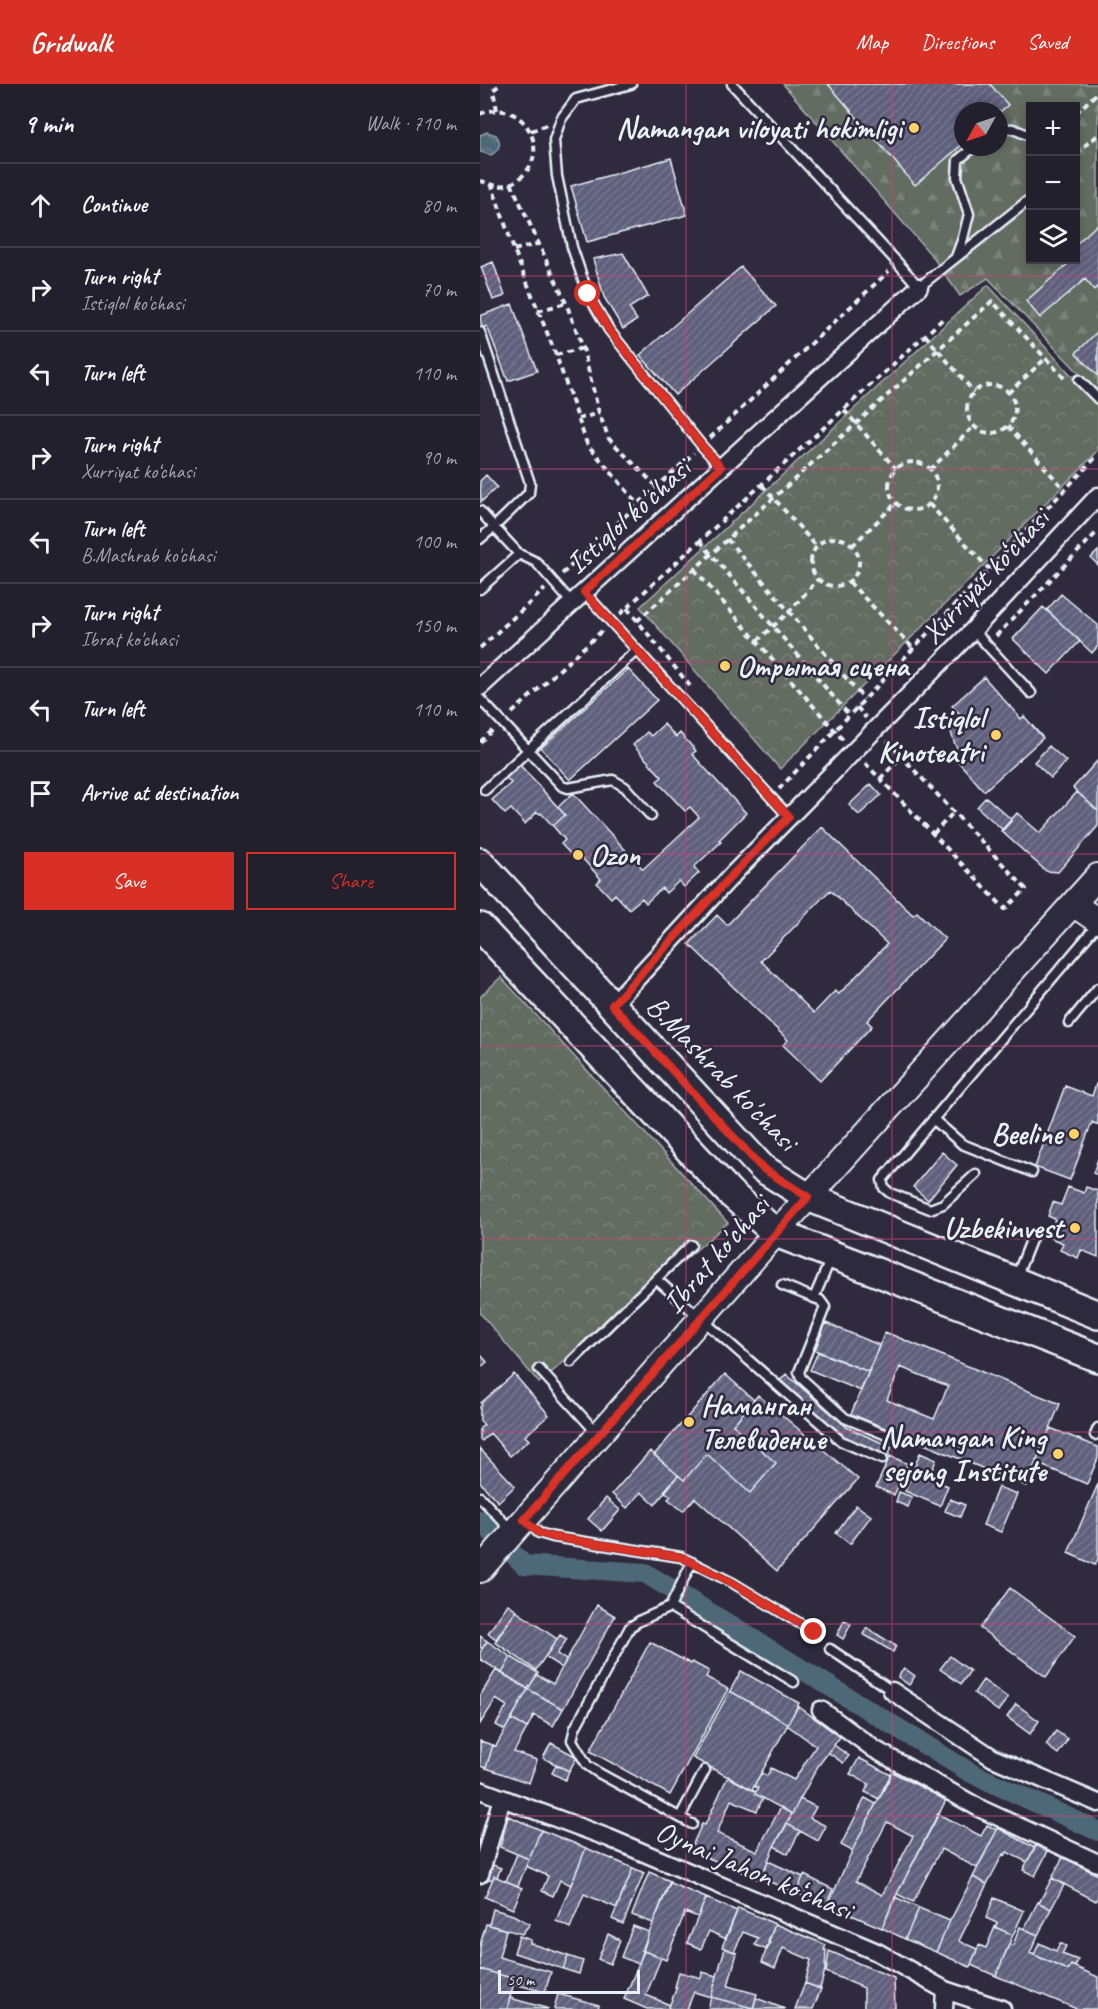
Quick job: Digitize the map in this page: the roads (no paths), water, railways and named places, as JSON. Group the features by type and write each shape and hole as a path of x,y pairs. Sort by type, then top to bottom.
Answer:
{"main road":[{"name":"B.Mashrab ko'chasi","path":"480,862 762,1168 808,1197 1015,1281 1097,1310"},
{"name":"Ibrat ko'chasi","path":"480,1570 808,1197 1098,876"},
{"path":"1073,904 1098,922"},
{"path":"480,927 730,1193 776,1233 1098,1358"}],"street":[{"name":"Istiqlol ko'chasi","path":"480,687 919,287"},
{"name":"Xurriyat ko‘chasi","path":"612,1005 736,871 973,630 1098,496"},
{"path":"892,1691 993,1758 1098,1803"},
{"path":"820,1710 874,1749 981,1809 1098,1863"},
{"name":"Oynai Jahon ko‘chasi","path":"480,1790 609,1838 877,1952 945,1990 1002,2009"},
{"path":"480,1874 502,1798"},
{"path":"944,2009 945,1990"}],"lane":[{"path":"631,84 576,99 561,119 554,140 557,176 572,247 588,294 609,330 721,467"},
{"path":"732,84 919,287 1026,202"},
{"path":"1008,129 1026,134"},
{"path":"956,258 969,214 957,177 958,160 963,156"},
{"path":"480,332 530,483 529,493 480,539"},
{"path":"1079,380 1098,399"},
{"path":"480,511 519,554 536,562 553,581 611,622 789,817"},
{"path":"480,589 519,554"},
{"path":"973,630 1031,693"},
{"path":"485,789 637,650"},
{"path":"480,699 562,786 568,788 613,780 625,787 651,816"},
{"path":"976,1174 943,1204 930,1209 897,1197 884,1188 882,1180 1098,922"},
{"path":"1069,1023 1098,988"},
{"path":"933,1119 962,1144 1032,1172"},
{"path":"1015,1281 1033,1235"},
{"path":"571,1362 691,1245"},
{"path":"814,1298 832,1255"},
{"path":"656,1279 842,1441 882,1459"},
{"path":"782,1285 823,1304 824,1311 799,1372 801,1378 845,1418 889,1436"},
{"path":"539,1369 599,1435"},
{"path":"480,1497 515,1530 681,1557 690,1566 733,1583 814,1632"},
{"path":"690,1566 671,1604 630,1628 575,1728 572,1740 587,1765 597,1772 693,1824"},
{"path":"671,1604 794,1682"},
{"path":"830,1649 892,1691"},
{"path":"680,1817 705,1770"}],"water":[{"path":"487,132 496,135 499,141 498,149 491,155 480,152 480,135"}],"waterway":[{"path":"480,1520 524,1565 645,1573 971,1773 1098,1831"}],"place":[{"name":"Namangan viloyati hokimligi","path":"914,128"},
{"name":"Отрытая сцена","path":"725,666"},
{"name":"Istiqlol Kinoteatri","path":"996,735"},
{"name":"Ozon","path":"578,855"},
{"name":"Beeline","path":"1074,1134"},
{"name":"Uzbekinvest","path":"1075,1228"},
{"name":"Наманган Телевидение","path":"689,1422"},
{"name":"Namangan King sejong Institute","path":"1058,1454"}]}
